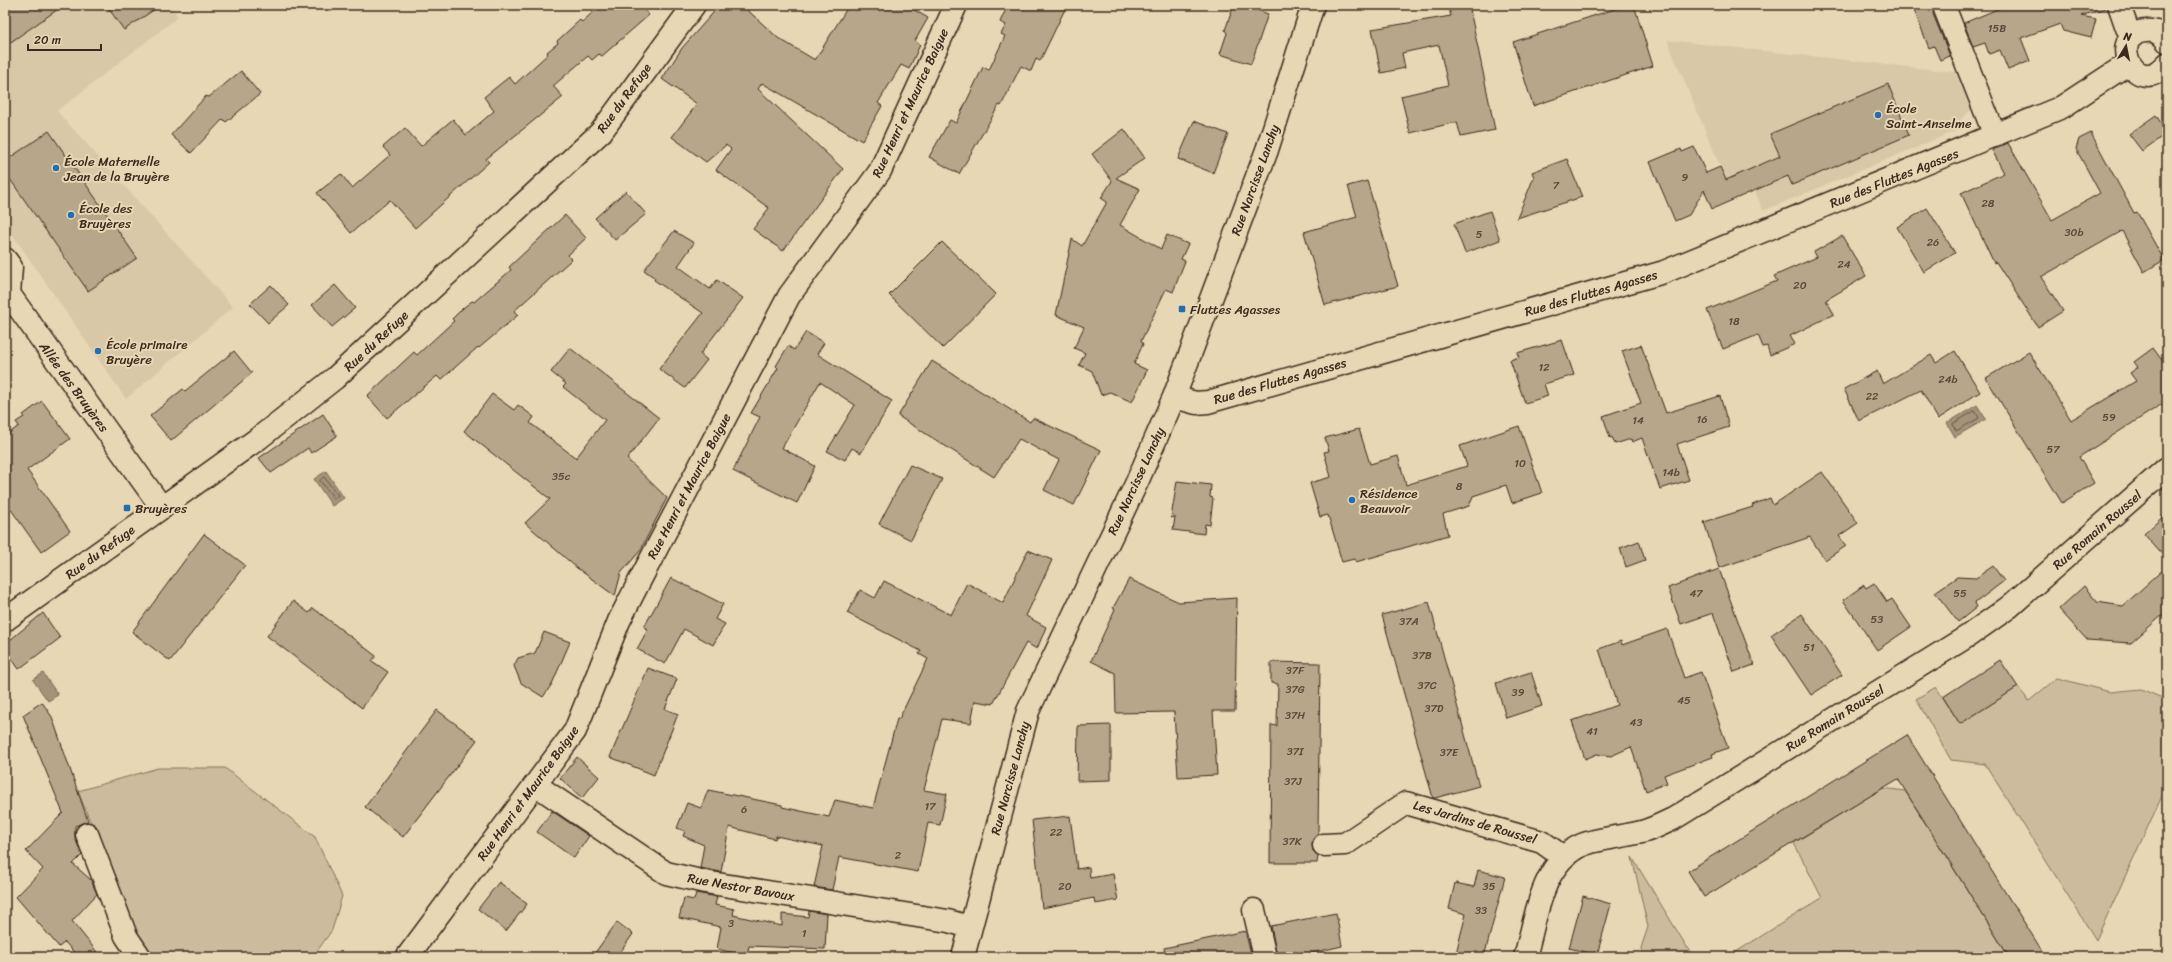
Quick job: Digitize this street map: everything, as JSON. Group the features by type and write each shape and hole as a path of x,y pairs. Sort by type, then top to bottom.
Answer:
{"street":[{"name":"Rue du Refuge","path":"5,620 259,438 335,378 601,132 694,5"},
{"name":"Rue Henri et Maurice Baigue","path":"407,957 536,785 559,750 576,731 619,621 789,296 880,171 956,5"},
{"name":"Rue Narcisse Lanchy","path":"963,957 1028,711 1137,482 1174,398 1267,150 1313,5"},
{"path":"2119,5 2127,28 2134,36"},
{"path":"1945,9 1995,136"},
{"path":"2164,31 2144,31 2134,36 2128,44 2126,51 2129,63 2141,74 2149,75 2165,69"},
{"name":"Rue des Fluttes Agasses","path":"1174,398 1196,403 1208,402 1664,272 2062,107 2129,63"},
{"name":"Allée des Bruyères","path":"5,259 11,267 9,294 162,508"},
{"name":"Rue Romain Roussel","path":"1525,957 1544,888 1553,870 1563,857 1576,847 1590,842 1646,831 1673,820 1968,636 2009,607 2167,468"},
{"name":"Rue Nestor Bavoux","path":"536,785 666,873 705,882 948,921 970,927"},
{"name":"Les Jardins de Roussel","path":"1324,845 1345,844 1406,803 1542,842 1563,857"},
{"path":"87,834 126,936 140,957"},
{"path":"1254,910 1265,957"}],"shaded area":[{"name":"École Maternelle Jean de la Bruyère","path":"5,5 170,5 178,17 57,111 233,307 126,399 5,224"},
{"path":"1667,40 1963,73 1976,106 1955,124 1958,130 1763,211 1747,171 1726,180"},
{"path":"2057,678 2110,692 2141,689 2167,700 2167,785 2096,940 1985,764 1951,760 1916,699 1936,687 1960,724 2018,687 2029,701"},
{"path":"158,768 225,768 315,837 342,896 332,930 313,957 151,957 133,929 78,791"},
{"path":"1883,788 1905,791 2009,957 1977,957 1974,953 1968,957 1728,957 1822,898 1794,843"},
{"path":"1632,857 1693,957 1643,957 1641,948 1648,927"}],"water":[{"path":"1977,405 1986,419 1955,437 1947,423"},
{"path":"326,471 344,498 332,506 314,479"},
{"path":"43,673 58,695 48,701 33,680"}],"building":[{"path":"5,5 64,5 5,46"},
{"path":"106,5 161,5 124,30"},
{"path":"601,5 640,5 649,15 602,56 599,54 592,60 588,56 553,86 563,97 486,159 489,162 415,228 390,200 351,233 317,193 341,174 352,188 390,155 383,147 405,128 421,146 453,119 466,135 494,111 484,97 509,77 515,84 548,54 547,52 558,43 557,41 580,20 582,22"},
{"path":"720,5 742,5 778,38 815,60 849,5 906,5 928,18 915,41 920,45 909,69 901,65 878,103 882,106 862,141 762,83 758,89 843,169 783,251 753,229 769,208 716,170 731,149 726,145 706,162 672,137 697,104 662,79 682,48"},
{"path":"1008,5 1067,5 1040,61 1036,59 1031,71 1021,66 1001,106 999,105 959,174 929,157 950,120 956,123 983,67 989,70 1005,36 1001,34 1006,25 1000,22"},
{"path":"1234,5 1244,5 1268,14 1251,64 1220,54 1227,33 1225,30"},
{"path":"1448,5 1469,5 1495,130 1461,137 1457,122 1410,133 1401,96 1448,85 1439,45 1402,53 1405,68 1381,73 1372,29 1451,16"},
{"path":"1627,5 1634,5 1653,66 1533,106 1513,42"},
{"path":"1912,5 1934,5 1933,14 1950,56 1940,60 1934,46 1929,48"},
{"path":"2007,5 2105,5 2106,8 2081,16 2096,19 2091,38 2063,31 2060,24 2021,38 2030,61 2008,70 2000,50 1989,54 1985,43 1973,47 1964,23"},
{"path":"241,71 260,94 226,122 223,119 191,153 171,135 206,96 209,97"},
{"path":"1888,84 1909,135 1792,185 1788,176 1712,209 1704,190 1689,215 1675,221 1650,162 1681,149 1682,152 1694,147 1706,173 1720,167 1726,180 1780,156 1770,134"},
{"path":"2156,115 2167,133 2142,151 2129,134"},
{"path":"1194,121 1228,134 1213,173 1178,159"},
{"path":"1124,129 1145,158 1116,178 1140,189 1120,225 1161,249 1167,235 1188,244 1181,259 1185,261 1173,292 1166,289 1141,341 1143,344 1134,364 1147,370 1132,402 1110,392 1101,395 1092,371 1079,365 1085,353 1074,348 1084,327 1056,315 1072,239 1082,246 1107,202 1101,198 1112,181 1092,154"},
{"name":"École des Bruyères","path":"49,131 137,258 88,291 5,172 5,161"},
{"path":"2091,133 2134,213 2137,212 2164,260 2144,272 2122,231 2041,277 2063,311 2038,327 1996,262 1994,263 1961,193 2004,173 1992,150 2008,143 2052,220 2100,193 2076,149 2079,139"},
{"path":"1567,159 1582,197 1517,218 1534,177 1532,172"},
{"path":"1367,181 1398,286 1325,305 1304,232 1357,217 1348,186"},
{"path":"626,191 646,214 615,240 595,218"},
{"path":"1927,208 1955,253 1924,272 1897,227"},
{"path":"1490,211 1500,240 1465,253 1454,224"},
{"path":"565,215 586,238 568,255 572,259 514,311 518,315 479,348 478,347 441,380 437,376 387,418 367,396 414,352 417,355 454,321 452,319 463,308 472,301 474,302 511,270 509,267"},
{"path":"674,231 694,243 678,266 710,289 717,280 743,298 700,354 707,360 685,388 659,369 703,313 654,280 655,278 644,270"},
{"path":"1842,236 1866,276 1826,300 1834,314 1790,336 1795,344 1770,355 1767,346 1763,347 1758,335 1723,349 1707,310 1777,281 1774,276 1817,257 1814,252"},
{"path":"942,242 996,294 943,348 889,295"},
{"path":"271,285 289,305 268,323 250,304"},
{"path":"335,285 355,308 332,327 312,305"},
{"path":"806,332 824,343 817,354 892,401 861,453 852,448 845,460 827,451 855,405 820,382 782,448 815,466 797,503 733,471 760,417 751,413 778,368 776,366 788,346 794,350"},
{"path":"1562,340 1574,375 1544,384 1548,396 1525,403 1510,360 1519,357 1517,353"},
{"path":"1641,345 1666,413 1720,396 1729,427 1677,444 1689,480 1660,489 1642,438 1632,442 1631,439 1615,444 1612,437 1610,438 1603,416 1641,403 1622,351"},
{"path":"570,348 659,418 627,459 667,498 640,551 621,573 615,596 577,568 525,523 550,499 464,431 492,394 514,410 518,405 534,417 530,423 576,458 605,420 563,387 566,384 551,372"},
{"path":"2153,348 2167,367 2167,401 2079,457 2094,483 2062,503 1986,378 2029,352 2071,420 2136,381 2130,373 2138,367 2134,362"},
{"path":"234,351 252,373 171,441 150,416 183,389 185,391"},
{"path":"1955,351 1980,392 1938,419 1921,390 1859,421 1844,389 1877,371 1883,384 1931,355 1936,363"},
{"path":"932,361 1030,422 1033,418 1101,450 1074,505 1044,490 1059,460 1019,439 994,477 898,416"},
{"path":"42,401 70,439 27,470 70,531 41,552 5,501 5,436 19,426 16,422 24,417 23,415"},
{"path":"323,414 337,436 311,453 308,448 271,473 259,458"},
{"path":"1519,426 1542,493 1512,503 1506,485 1473,496 1469,506 1443,514 1448,535 1356,562 1354,559 1342,562 1328,515 1320,517 1310,483 1331,477 1324,452 1329,451 1325,438 1359,429 1370,464 1398,456 1406,485 1467,466 1460,446"},
{"path":"910,465 942,479 911,540 879,524"},
{"path":"1822,472 1858,523 1839,536 1846,546 1825,560 1810,537 1719,568 1704,522 1753,507 1752,505 1770,498 1773,505"},
{"path":"1177,481 1211,485 1210,497 1213,498 1210,525 1205,524 1204,534 1173,530 1175,517 1171,518"},
{"path":"2167,513 2167,560 2144,534"},
{"path":"204,534 245,565 170,661 132,632"},
{"path":"1639,541 1645,560 1626,567 1620,548"},
{"path":"1028,550 1052,560 1026,616 1046,627 1037,649 1026,643 993,704 975,701 971,723 942,719 924,790 947,794 940,825 928,823 918,872 839,857 832,890 814,887 823,846 776,836 775,839 729,827 721,872 700,868 704,845 683,836 685,831 677,828 687,803 701,808 708,790 782,805 782,807 829,817 835,800 873,808 897,719 899,719 928,659 919,654 921,651 847,613 860,590 875,598 884,581 951,615 967,583 1003,603"},
{"path":"1993,566 2004,581 1975,603 1977,607 1958,622 1935,592 1957,577 1976,578"},
{"path":"2167,566 2167,611 2131,643 2087,640 2059,609 2084,586 2097,602 2123,606"},
{"path":"1719,569 1754,665 1734,672 1713,613 1681,624 1668,588"},
{"path":"671,578 723,604 715,619 725,624 713,645 684,629 665,664 637,649 648,629 644,627"},
{"path":"1129,579 1179,602 1237,598 1235,711 1213,711 1217,775 1178,777 1174,712 1116,713 1115,673 1091,661 1115,609 1113,608"},
{"path":"1874,583 1887,602 1892,599 1911,627 1877,650 1843,600 1864,585 1866,588"},
{"path":"293,601 309,613 313,608 376,656 372,661 388,672 362,708 267,636"},
{"path":"1429,602 1479,786 1435,798 1433,798 1382,615"},
{"path":"43,613 60,638 19,669 5,649 5,644"},
{"path":"1802,614 1842,675 1811,695 1771,635"},
{"path":"1667,629 1684,678 1701,672 1728,748 1712,754 1713,757 1664,775 1667,783 1646,791 1631,747 1611,756 1597,754 1585,759 1572,721 1617,705 1599,649 1621,641 1622,645"},
{"path":"544,632 570,642 552,684 543,697 521,683 514,666 518,658 535,653"},
{"path":"2000,660 2018,687 1960,724 1943,697"},
{"path":"1271,662 1320,663 1318,834 1313,839 1312,845 1313,851 1318,856 1317,863 1270,863 1271,725 1277,726 1278,684 1271,683"},
{"path":"648,668 677,679 665,709 678,714 654,775 610,757"},
{"path":"1531,672 1542,706 1506,718 1496,683"},
{"path":"42,702 52,717 88,821 75,826 75,838 82,855 73,864 91,880 97,894 72,921 101,957 78,957 65,942 59,947 16,897 43,869 26,851 63,813 23,715"},
{"path":"437,710 477,740 403,837 365,807"},
{"path":"1111,725 1111,780 1077,781 1078,726"},
{"path":"1907,735 2046,957 2009,957 1898,779 1704,897 1688,871"},
{"path":"577,757 599,777 582,798 560,778"},
{"path":"552,811 589,836 574,858 537,832"},
{"path":"1070,816 1077,869 1089,867 1090,878 1113,874 1118,900 1095,904 1094,898 1042,908 1032,820"},
{"path":"1478,870 1505,877 1484,957 1455,957 1466,914 1449,909 1455,883 1474,887"},
{"path":"499,882 527,904 506,931 478,909"},
{"path":"696,893 717,897 715,905 734,909 733,915 782,926 782,914 808,917 809,911 827,914 825,949 749,946 747,956 717,949 721,927 679,918 684,898 694,900"},
{"path":"1583,896 1611,904 1597,955 1569,948"},
{"path":"1336,913 1342,946 1295,957 1277,957 1271,926"},
{"path":"617,922 633,934 617,957 592,957"},
{"path":"1245,931 1252,957 1165,957 1164,948"}],"place":[{"name":"École Saint-Anselme","path":"1878,115"},
{"name":"École Maternelle Jean de la Bruyère","path":"56,168"},
{"name":"École des Bruyères","path":"71,215"},
{"name":"Fluttes Agasses","path":"1182,309"},
{"name":"École primaire Bruyère","path":"98,351"},
{"name":"Résidence Beauvoir","path":"1352,500"},
{"name":"Bruyères","path":"127,508"}]}
